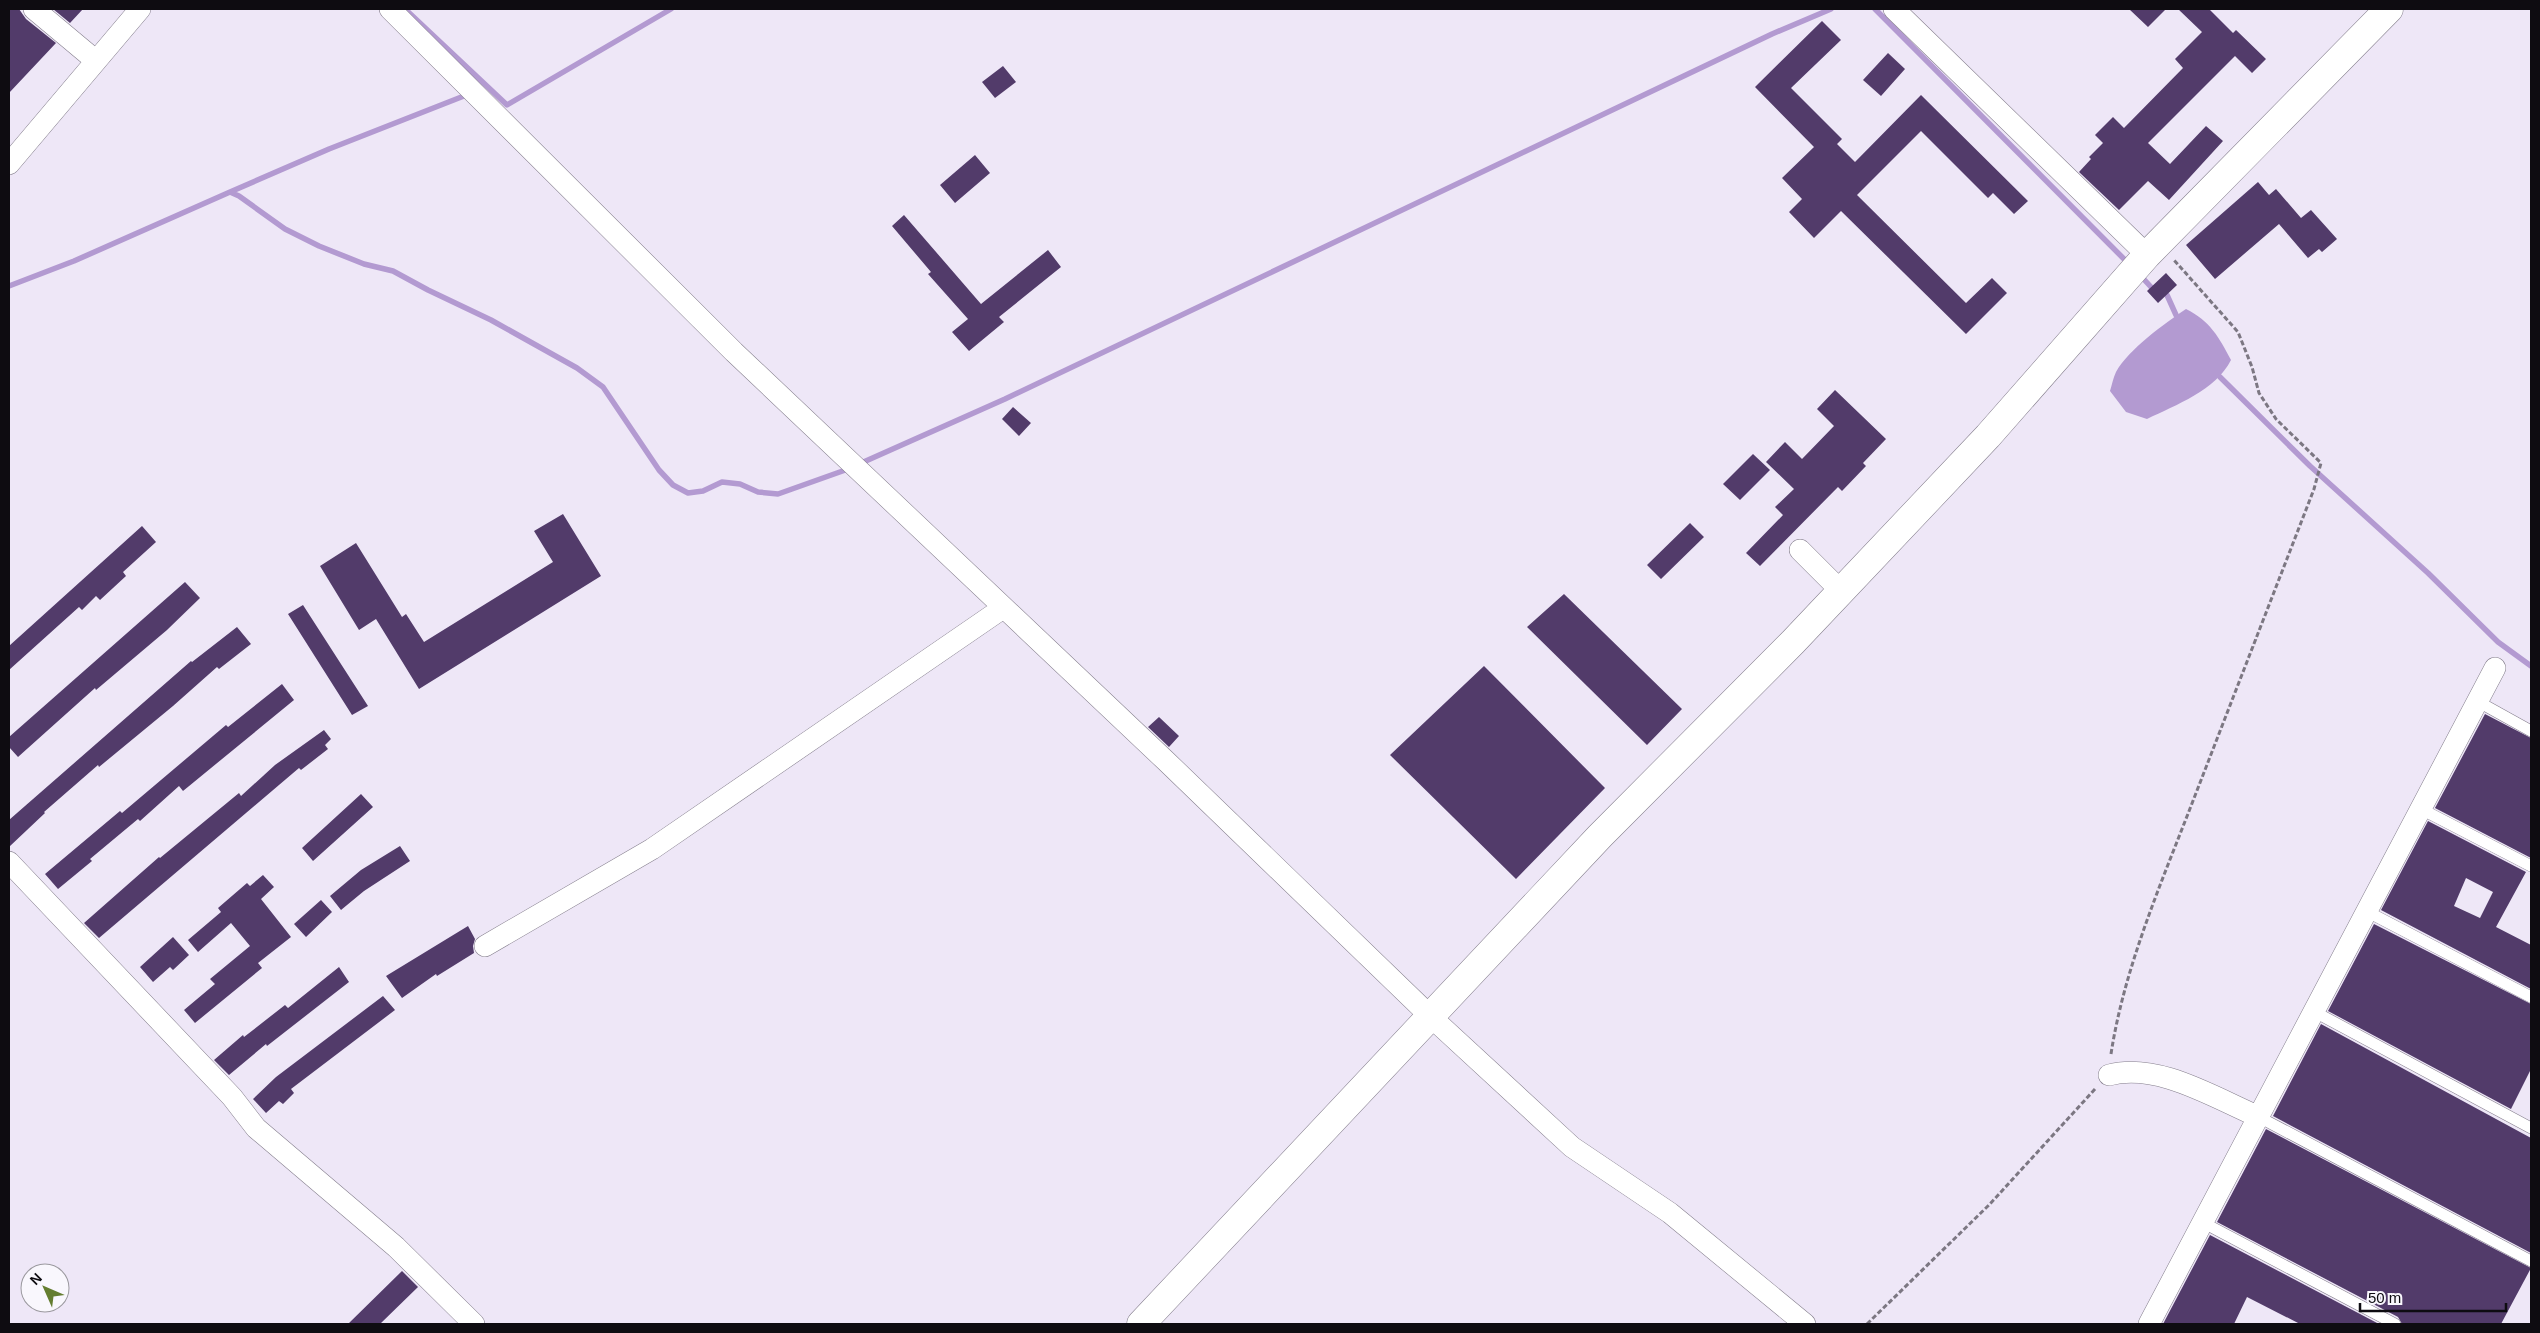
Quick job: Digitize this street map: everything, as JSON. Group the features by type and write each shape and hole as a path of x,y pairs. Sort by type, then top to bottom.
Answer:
{"street":[{"path":"34,9 95,60"},
{"path":"11,155 140,9"},
{"path":"390,9 734,352 1166,761 1430,1016 1572,1147 1670,1213 1805,1324"},
{"path":"1894,9 2152,249"},
{"path":"1141,1324 1600,836 1842,591 1988,436 2152,249 2390,9"},
{"path":"1800,550 1842,591"},
{"path":"485,946 652,849 1003,608"},
{"path":"2149,1324 2257,1116 2495,668"},
{"path":"9,862 232,1097 256,1128 396,1247 474,1324"},
{"path":"2109,1075 2124,1071 2144,1071 2168,1078 2257,1116"}],"lane":[{"path":"2477,701 2531,731"},
{"path":"2421,809 2531,866"},
{"path":"2366,911 2531,997"},
{"path":"2313,1011 2531,1128"},
{"path":"2257,1116 2531,1261"},
{"path":"2202,1222 2395,1324"}],"path":[{"path":"1867,1324 1989,1205 2109,1075 2119,1016 2140,945 2171,858 2314,489 2321,463 2276,419 2258,394 2252,367 2238,332 2152,249"}],"shaded area":[{"path":"2186,309 2208,324 2231,360 2216,380 2194,396 2170,408 2147,419 2126,412 2110,391 2116,372 2138,346"}],"building":[{"path":"9,9 19,9 26,19 56,43 9,93"},
{"path":"53,9 83,9 70,23"},
{"path":"2129,9 2166,9 2148,27"},
{"path":"2178,9 2209,9 2233,33 2236,30 2266,59 2252,73 2235,56 2148,143 2170,164 2206,126 2223,141 2169,200 2148,181 2119,210 2079,172 2091,159 2089,157 2103,143 2095,135 2113,117 2124,128 2183,68 2175,59 2202,32"},
{"path":"1822,21 1841,40 1791,88 1842,139 1837,144 1855,162 1921,95 2028,201 2014,214 1993,193 1988,198 1921,131 1857,195 1966,303 1992,278 2007,293 1966,334 1841,211 1814,238 1789,212 1802,199 1782,178 1814,147 1755,87"},
{"path":"1888,53 1905,69 1881,96 1863,80"},
{"path":"1003,66 1016,82 995,98 982,82"},
{"path":"975,155 990,173 955,203 940,185"},
{"path":"2258,182 2269,195 2276,189 2301,218 2311,210 2337,239 2322,252 2319,249 2308,258 2279,224 2215,279 2186,245"},
{"path":"904,215 981,304 1048,250 1061,267 999,317 1004,322 969,351 952,332 968,319 928,274 931,272 892,226"},
{"path":"2166,273 2177,285 2158,303 2147,291"},
{"path":"1835,390 1886,439 1863,463 1866,466 1842,491 1838,487 1760,566 1746,553 1783,515 1775,507 1794,489 1766,462 1785,442 1802,459 1834,426 1817,409"},
{"path":"1013,407 1031,423 1019,436 1002,419"},
{"path":"1753,454 1770,470 1740,500 1723,484"},
{"path":"563,514 601,576 419,689 376,619 359,630 320,566 356,543 402,617 406,614 424,642 553,562 534,531"},
{"path":"1690,523 1704,537 1661,579 1647,565"},
{"path":"142,526 156,542 123,572 126,576 100,600 96,596 82,610 79,607 9,670 9,646"},
{"path":"185,582 200,598 167,630 96,690 95,688 18,757 9,747 9,737"},
{"path":"1564,594 1682,709 1647,745 1527,627"},
{"path":"303,605 368,706 352,715 288,614"},
{"path":"237,627 251,644 219,669 217,667 99,767 98,765 44,812 9,847 9,820 191,661"},
{"path":"1484,666 1605,788 1516,879 1390,755"},
{"path":"282,684 294,700 183,791 179,786 140,821 138,819 90,859 92,861 58,889 45,874 120,811 122,813 226,725 228,727"},
{"path":"2485,714 2531,738 2531,858 2435,808"},
{"path":"1159,717 1179,736 1169,747 1148,727"},
{"path":"324,730 331,739 325,745 328,749 301,770 299,768 99,938 84,923 159,857 239,793 241,796 275,765"},
{"path":"361,794 373,807 313,861 302,848"},
{"path":"2428,821 2526,872 2496,927 2531,945 2531,989 2381,910","holes":["2466,878 2493,892 2480,918 2454,906"]},
{"path":"400,846 410,861 364,891 341,910 330,896 361,870"},
{"path":"263,875 274,887 261,899 291,937 258,963 262,968 195,1023 184,1010 215,984 210,979 250,946 231,923 198,952 188,940 221,912 218,908 247,883 250,886"},
{"path":"321,900 332,912 306,937 294,924"},
{"path":"2374,924 2531,1004 2531,1069 2511,1109 2328,1011"},
{"path":"468,926 475,939 474,953 437,976 436,974 402,998 386,976"},
{"path":"173,937 189,955 173,970 170,967 153,982 140,967"},
{"path":"339,967 349,982 267,1046 266,1044 229,1075 214,1060 243,1035 244,1037 285,1005 288,1008"},
{"path":"383,996 395,1010 291,1089 294,1093 283,1104 279,1101 266,1113 253,1099 276,1077"},
{"path":"2321,1024 2531,1138 2531,1253 2273,1116"},
{"path":"2266,1129 2531,1268 2501,1324 2402,1324 2398,1317 2217,1222"},
{"path":"2210,1235 2379,1324 2300,1324 2247,1297 2234,1324 2163,1324"},
{"path":"402,1271 418,1287 380,1324 348,1324"}],"waterway":[{"path":"405,9 507,105 671,9"},
{"path":"859,464 1005,399 1772,34 1831,9"},
{"path":"1875,9 2129,264"},
{"path":"230,192 329,149 469,94"},
{"path":"9,286 74,261 230,192 239,196 285,229 319,246 364,264 393,271 491,320 577,368 603,387 659,470 673,485 688,493 703,491 722,482 740,484 758,492 778,494 851,468"},
{"path":"2139,274 2151,287"},
{"path":"2167,295 2176,315"},
{"path":"2220,377 2310,466 2428,573 2498,642 2531,666"}]}
